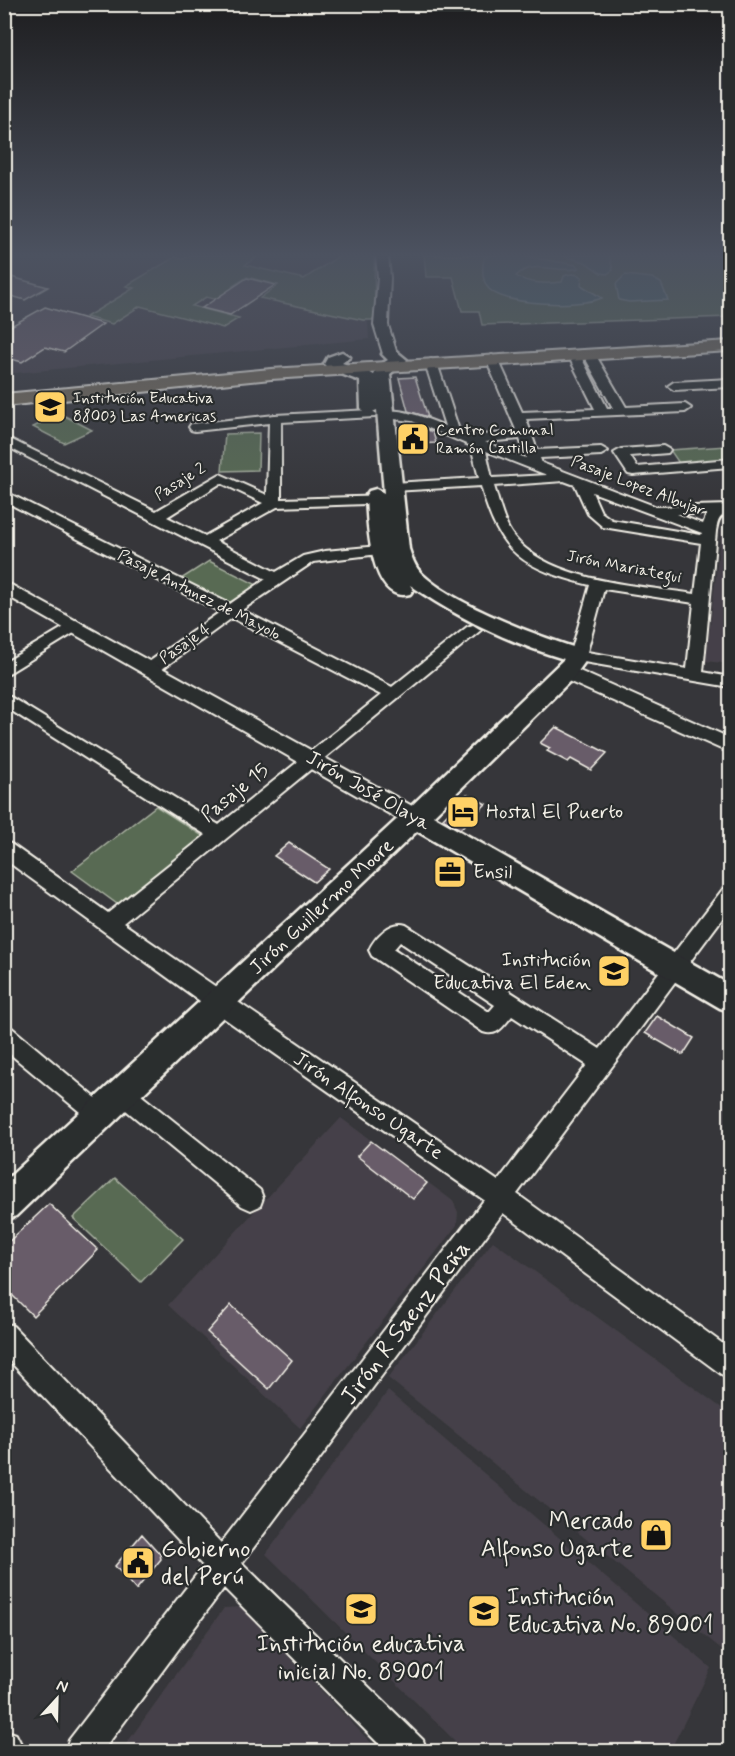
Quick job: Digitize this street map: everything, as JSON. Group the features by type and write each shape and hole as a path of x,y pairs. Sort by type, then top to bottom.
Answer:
{"main road":[{"path":"4,400 395,358 730,337"},
{"path":"395,358 431,363 730,346"},
{"path":"378,414 382,374 395,358"},
{"path":"4,387 342,363 368,379 378,414 388,496 401,559 415,579 451,603 548,647 572,664"},
{"path":"388,496 379,550 387,571 410,596 473,630 572,664"},
{"name":"Jirón Guillermo Moore","path":"4,1204 415,818 572,664"},
{"name":"Jirón José Olaya","path":"415,818 730,999"}],"street":[{"path":"386,337 395,358"},
{"path":"582,355 621,410"},
{"path":"582,355 602,410"},
{"path":"498,359 515,377"},
{"path":"498,359 534,460 601,451"},
{"path":"431,363 454,435"},
{"path":"674,386 730,383"},
{"path":"518,416 531,410 685,408"},
{"name":"Pasaje Lopez Albujar","path":"195,427 275,419 378,414 415,418 473,442 534,460 575,480 709,535"},
{"path":"415,418 449,416"},
{"path":"274,503 275,419"},
{"path":"473,442 525,435"},
{"path":"4,440 277,578"},
{"name":"Jirón Mariategui","path":"473,442 504,531 520,552 553,570 598,583 701,599"},
{"path":"663,450 621,453 633,471 730,463"},
{"name":"Pasaje 2","path":"158,516 220,478 274,503"},
{"path":"206,541 274,503 388,496 487,483 575,480 595,514 608,524 709,535"},
{"name":"Pasaje Antunez de Mayolo","path":"4,495 393,694"},
{"path":"652,510 725,509"},
{"path":"694,676 712,516 725,509"},
{"name":"Pasaje 4","path":"152,668 277,578 315,556 379,550"},
{"path":"572,664 598,583"},
{"name":"Jirón José Olaya","path":"5,588 76,625 415,818"},
{"path":"4,671 76,625"},
{"name":"Pasaje 15","path":"108,924 473,630"},
{"path":"572,664 694,676 730,682"},
{"path":"572,664 730,746"},
{"path":"4,698 219,834"},
{"name":"Jirón Alfonso Ugarte","path":"4,849 219,1003 502,1198 730,1365"},
{"name":"Jirón R Saenz Peña","path":"81,1752 730,894"},
{"path":"510,1003 491,1025 380,950 399,931 602,1062"},
{"path":"4,1035 100,1115"},
{"path":"123,1094 251,1198"},
{"path":"4,1335 222,1565 411,1752"},
{"path":"4,1746 9,1752"}],"shaded area":[{"path":"5,337 369,337 369,339 5,374"},
{"path":"730,529 730,664 706,661 721,530"},
{"path":"341,1118 453,1201 458,1212 457,1225 300,1428 168,1305"},
{"name":"Mercado Alfonso Ugarte","path":"493,1241 730,1414 730,1656 388,1378"},
{"name":"Institución Educativa No. 89001","path":"388,1391 711,1668 670,1751 465,1751 266,1554"},
{"path":"241,1607 379,1751 121,1751 224,1608"}],"green space":[{"path":"61,414 92,430 64,443 33,427"},
{"path":"259,433 258,470 222,471 225,434"},
{"path":"726,446 730,451 730,462 681,466 670,450"},
{"path":"209,561 257,585 230,604 181,579"},
{"path":"156,806 209,840 124,909 72,871"},
{"path":"115,1178 183,1239 141,1282 73,1218"}],"building":[{"path":"4,337 85,337 64,352 45,347 22,362 4,357"},
{"path":"415,377 428,417 408,411 399,378"},
{"path":"412,424 433,432 436,443 418,444"},
{"path":"556,727 607,753 591,770 571,759 568,762 547,751 550,748 540,743"},
{"name":"Hostal El Puerto","path":"467,794 486,804 460,829 442,819"},
{"path":"289,843 329,869 314,882 274,856"},
{"path":"657,1016 694,1038 683,1055 645,1033"},
{"path":"371,1141 427,1183 413,1199 357,1156"},
{"path":"49,1204 98,1250 33,1316 4,1287 4,1246"},
{"path":"231,1305 292,1360 269,1389 207,1332"},
{"name":"Gobierno del Perú","path":"142,1534 160,1554 161,1559 136,1590 115,1566"}],"place":[{"name":"Institución Educativa 88003 Las Americas","path":"50,407"},
{"name":"Centro Comunal Ramón Castilla","path":"413,439"},
{"name":"Hostal El Puerto","path":"463,812"},
{"name":"Ensil","path":"450,872"},
{"name":"Institución Educativa El Eden","path":"614,971"},
{"name":"Mercado Alfonso Ugarte","path":"656,1535"},
{"name":"Gobierno del Perú","path":"138,1563"},
{"name":"Institución educativa inicial No. 89001","path":"361,1609"},
{"name":"Institución Educativa No. 89001","path":"484,1611"}]}
